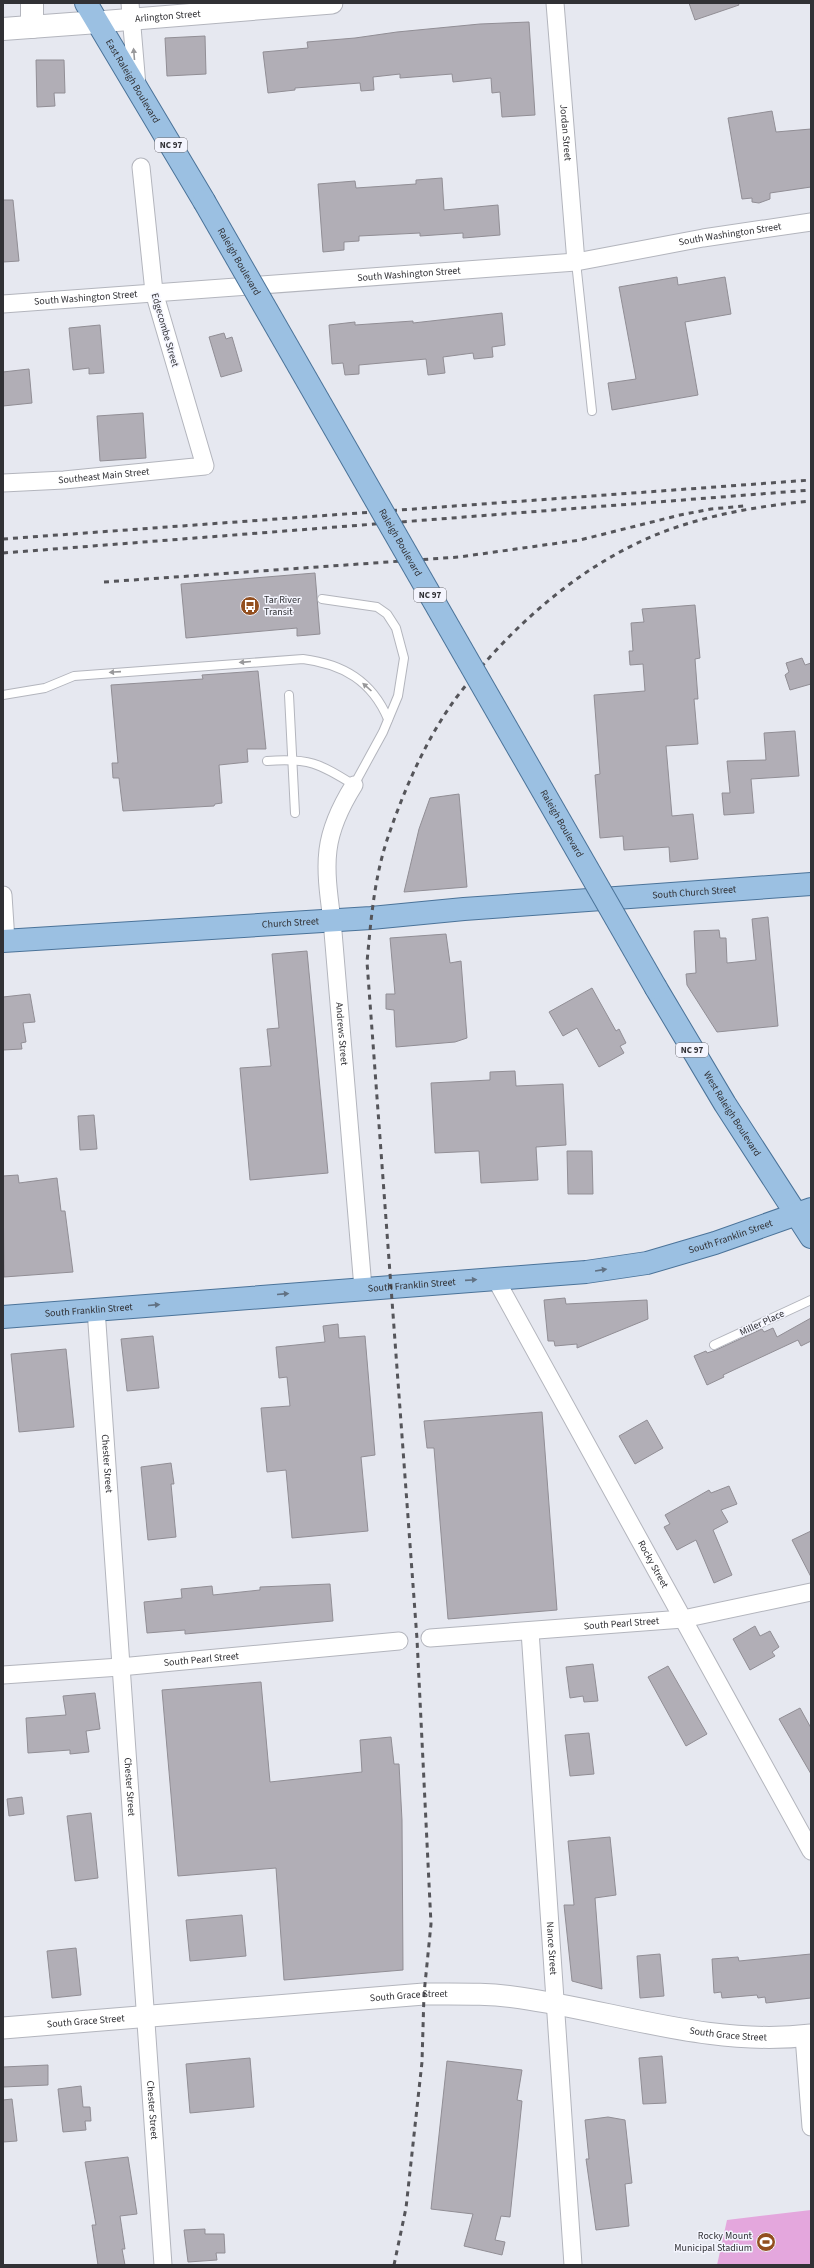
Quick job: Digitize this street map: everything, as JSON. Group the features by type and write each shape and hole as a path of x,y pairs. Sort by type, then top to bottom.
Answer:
{"main road":[{"path":"32,3 32,27"},
{"name":"East Raleigh Boulevard","path":"86,3 204,201"},
{"name":"Arlington Street","path":"3,29 98,22"},
{"name":"Raleigh Boulevard","path":"204,201 656,988"},
{"name":"South Church Street","path":"578,901 811,884"},
{"name":"Church Street","path":"5,941 332,920 578,901"},
{"name":"West Raleigh Boulevard","path":"656,988 725,1104 804,1211 811,1237"},
{"name":"South Franklin Street","path":"3,1317 363,1288 586,1272 647,1263 715,1243 804,1211"}],"street":[{"name":"Arlington Street","path":"98,22 131,12 332,3"},
{"name":"Jordan Street","path":"555,3 576,262"},
{"path":"131,12 137,88"},
{"name":"Edgecombe Street","path":"141,167 154,292 204,466"},
{"name":"South Washington Street","path":"3,304 576,262 704,238 811,222"},
{"name":"Southeast Main Street","path":"3,483 64,480 204,466"},
{"name":"Andrews Street","path":"354,785 331,831 326,856 326,874 332,920 363,1288"},
{"path":"3,895 5,941"},
{"name":"Rocky Street","path":"495,1278 811,1851"},
{"name":"Chester Street","path":"96,1309 120,1667 147,2017 163,2265"},
{"name":"South Pearl Street","path":"430,1638 683,1619 811,1592"},
{"name":"Nance Street","path":"530,1631 573,2265"},
{"name":"South Pearl Street","path":"3,1676 120,1667 399,1641"},
{"name":"South Grace Street","path":"3,2028 424,1994 490,1994 556,2004 684,2030 749,2036 807,2035"},
{"path":"807,2035 811,2127"}],"lane":[{"path":"576,262 592,411"},
{"path":"267,760 291,759 321,764 354,785 388,719 398,696 404,658 396,628 387,614 377,607 322,599"},
{"path":"3,694 45,688 74,676 303,659 321,661 354,676 369,687 380,700 388,719"},
{"path":"289,695 291,759 295,812"},
{"name":"Miller Place","path":"714,1345 811,1300"}],"shaded area":[{"name":"Rocky Mount Municipal Stadium","path":"811,2210 811,2265 717,2265 727,2220"}],"building":[{"path":"689,3 738,3 739,5 695,20"},
{"path":"529,22 535,115 502,117 500,92 492,93 491,78 453,82 452,74 400,78 400,74 373,77 374,90 361,91 360,83 295,88 295,90 268,93 263,52 308,48 307,42 480,24"},
{"path":"205,36 206,74 167,76 165,38"},
{"path":"36,60 64,60 65,93 54,93 55,106 37,107"},
{"path":"772,111 776,132 811,129 811,187 770,193 770,199 759,203 752,202 752,198 742,199 728,118"},
{"path":"442,178 444,210 498,205 500,235 463,238 463,233 420,236 420,233 359,236 359,241 344,242 344,250 323,252 318,184 355,181 356,188 416,184 416,180"},
{"path":"3,200 13,200 19,261 3,262"},
{"path":"677,277 678,285 725,277 731,314 685,322 698,395 612,410 608,383 636,379 619,287"},
{"path":"502,313 505,345 492,347 493,357 474,359 473,353 443,357 445,373 428,375 426,359 359,365 359,374 345,375 343,363 332,364 329,325 355,322 355,325 413,321 413,323"},
{"path":"100,325 104,373 89,374 89,368 73,370 69,328"},
{"path":"224,333 226,339 232,337 242,371 221,377 209,337"},
{"path":"29,369 32,403 3,406 3,372"},
{"path":"143,413 146,458 100,461 97,416"},
{"name":"Tar River Transit","path":"315,573 320,634 297,636 297,628 186,638 181,584"},
{"path":"695,605 700,658 695,659 698,699 694,699 698,744 666,746 672,816 693,814 698,859 670,862 669,847 624,850 623,836 600,838 595,775 600,774 594,695 645,691 643,664 630,665 629,651 633,651 631,623 644,622 642,609"},
{"path":"802,658 805,665 811,663 811,684 790,690 785,675 789,672 786,663"},
{"path":"258,671 266,749 247,749 248,762 219,765 222,803 215,804 214,806 123,811 119,778 113,778 112,763 118,763 111,685 203,679 202,675"},
{"path":"795,731 799,776 751,779 754,813 724,815 722,793 730,793 727,761 766,760 764,733"},
{"path":"459,794 467,887 404,892 419,829 430,798"},
{"path":"768,917 778,1026 717,1032 687,985 686,974 696,973 694,931 719,930 720,938 726,938 727,963 756,960 752,919"},
{"path":"446,934 450,963 461,961 467,1038 455,1042 396,1047 394,1010 386,1009 386,994 395,994 390,938"},
{"path":"307,951 328,1173 250,1180 240,1068 271,1066 267,1029 279,1028 272,954"},
{"path":"592,988 616,1031 619,1029 626,1043 620,1046 624,1053 599,1067 577,1028 563,1036 549,1012"},
{"path":"30,994 35,1022 23,1023 26,1042 21,1043 22,1049 3,1050 3,997"},
{"path":"515,1071 516,1086 563,1084 566,1145 536,1147 538,1180 481,1183 479,1151 435,1153 431,1083 490,1080 490,1072"},
{"path":"94,1115 97,1149 80,1150 78,1116"},
{"path":"567,1151 592,1151 593,1194 568,1194"},
{"path":"18,1175 19,1183 57,1178 61,1211 65,1211 73,1272 4,1277 3,1176"},
{"path":"565,1298 566,1304 647,1300 648,1319 577,1348 577,1344 555,1346 554,1341 548,1341 544,1300"},
{"path":"811,1318 811,1341 801,1346 798,1340 723,1375 724,1377 707,1385 694,1356 706,1351 707,1353 716,1350 762,1329 764,1332 773,1328 777,1337"},
{"path":"338,1324 339,1338 365,1336 375,1455 361,1457 368,1531 292,1538 286,1470 267,1472 261,1408 290,1406 287,1377 279,1378 276,1347 325,1342 323,1326"},
{"path":"153,1336 159,1388 127,1391 121,1339"},
{"path":"66,1349 74,1427 19,1432 11,1354"},
{"path":"542,1412 557,1610 448,1619 434,1448 427,1448 424,1421"},
{"path":"647,1420 663,1448 635,1464 619,1436"},
{"path":"171,1463 174,1484 171,1484 176,1537 148,1540 141,1467"},
{"path":"729,1486 737,1504 721,1510 728,1522 713,1530 732,1575 714,1583 696,1540 677,1550 664,1527 670,1524 665,1515 709,1490 711,1493"},
{"path":"811,1531 811,1577 792,1540"},
{"path":"330,1584 333,1621 185,1634 185,1630 147,1633 144,1602 182,1598 181,1589 212,1586 213,1595 260,1590 260,1587"},
{"path":"755,1626 760,1636 770,1631 779,1647 772,1652 775,1656 750,1670 733,1639"},
{"path":"593,1664 598,1701 584,1702 583,1696 570,1698 566,1667"},
{"path":"668,1666 707,1734 686,1746 648,1677"},
{"path":"261,1682 270,1782 362,1772 360,1740 391,1737 394,1764 399,1764 402,1820 403,1970 284,1980 276,1868 178,1876 162,1690"},
{"path":"95,1693 100,1729 86,1731 89,1752 70,1754 70,1750 28,1753 26,1718 66,1715 63,1696"},
{"path":"800,1708 811,1728 811,1774 779,1719"},
{"path":"589,1733 594,1774 570,1776 565,1735"},
{"path":"22,1797 24,1814 9,1816 7,1799"},
{"path":"91,1813 98,1878 75,1881 67,1816"},
{"path":"610,1837 616,1895 595,1898 602,1989 572,1981 564,1905 574,1905 568,1841"},
{"path":"242,1915 246,1956 190,1961 186,1920"},
{"path":"76,1948 81,1995 52,1998 47,1951"},
{"path":"660,1954 664,1996 640,1998 637,1956"},
{"path":"811,1954 811,1998 766,2003 765,1997 758,1998 757,1995 722,1998 721,1992 714,1993 712,1959 738,1957 739,1961"},
{"path":"662,2056 666,2103 643,2104 639,2058"},
{"path":"250,2058 254,2107 190,2113 186,2064"},
{"path":"447,2061 522,2070 517,2100 522,2101 510,2217 501,2216 495,2240 505,2242 502,2255 464,2246 473,2214 431,2209"},
{"path":"48,2065 48,2085 3,2087 3,2067"},
{"path":"81,2086 83,2107 90,2107 91,2121 85,2121 86,2130 63,2132 58,2089"},
{"path":"12,2099 17,2141 3,2142 3,2100"},
{"path":"608,2117 625,2120 632,2183 625,2184 629,2226 596,2230 586,2159 589,2159 585,2120"},
{"path":"128,2157 137,2214 120,2216 125,2249 122,2249 125,2265 98,2265 92,2225 96,2225 85,2162"},
{"path":"205,2229 205,2234 224,2234 225,2253 216,2253 217,2260 188,2262 184,2230"}],"railway":[{"path":"3,539 811,480"},
{"path":"3,553 811,490"},
{"path":"394,2265 406,2208 422,2062 424,1994 431,1924 417,1639 367,962 379,868 401,801 417,765 445,714 478,670 503,643 556,594 617,554 649,538 683,525 714,516 811,501"},
{"path":"104,582 459,557 580,540 680,515 711,509 744,506"}],"place":[{"name":"Tar River Transit","path":"250,606"},
{"name":"Rocky Mount Municipal Stadium","path":"766,2242"}]}
